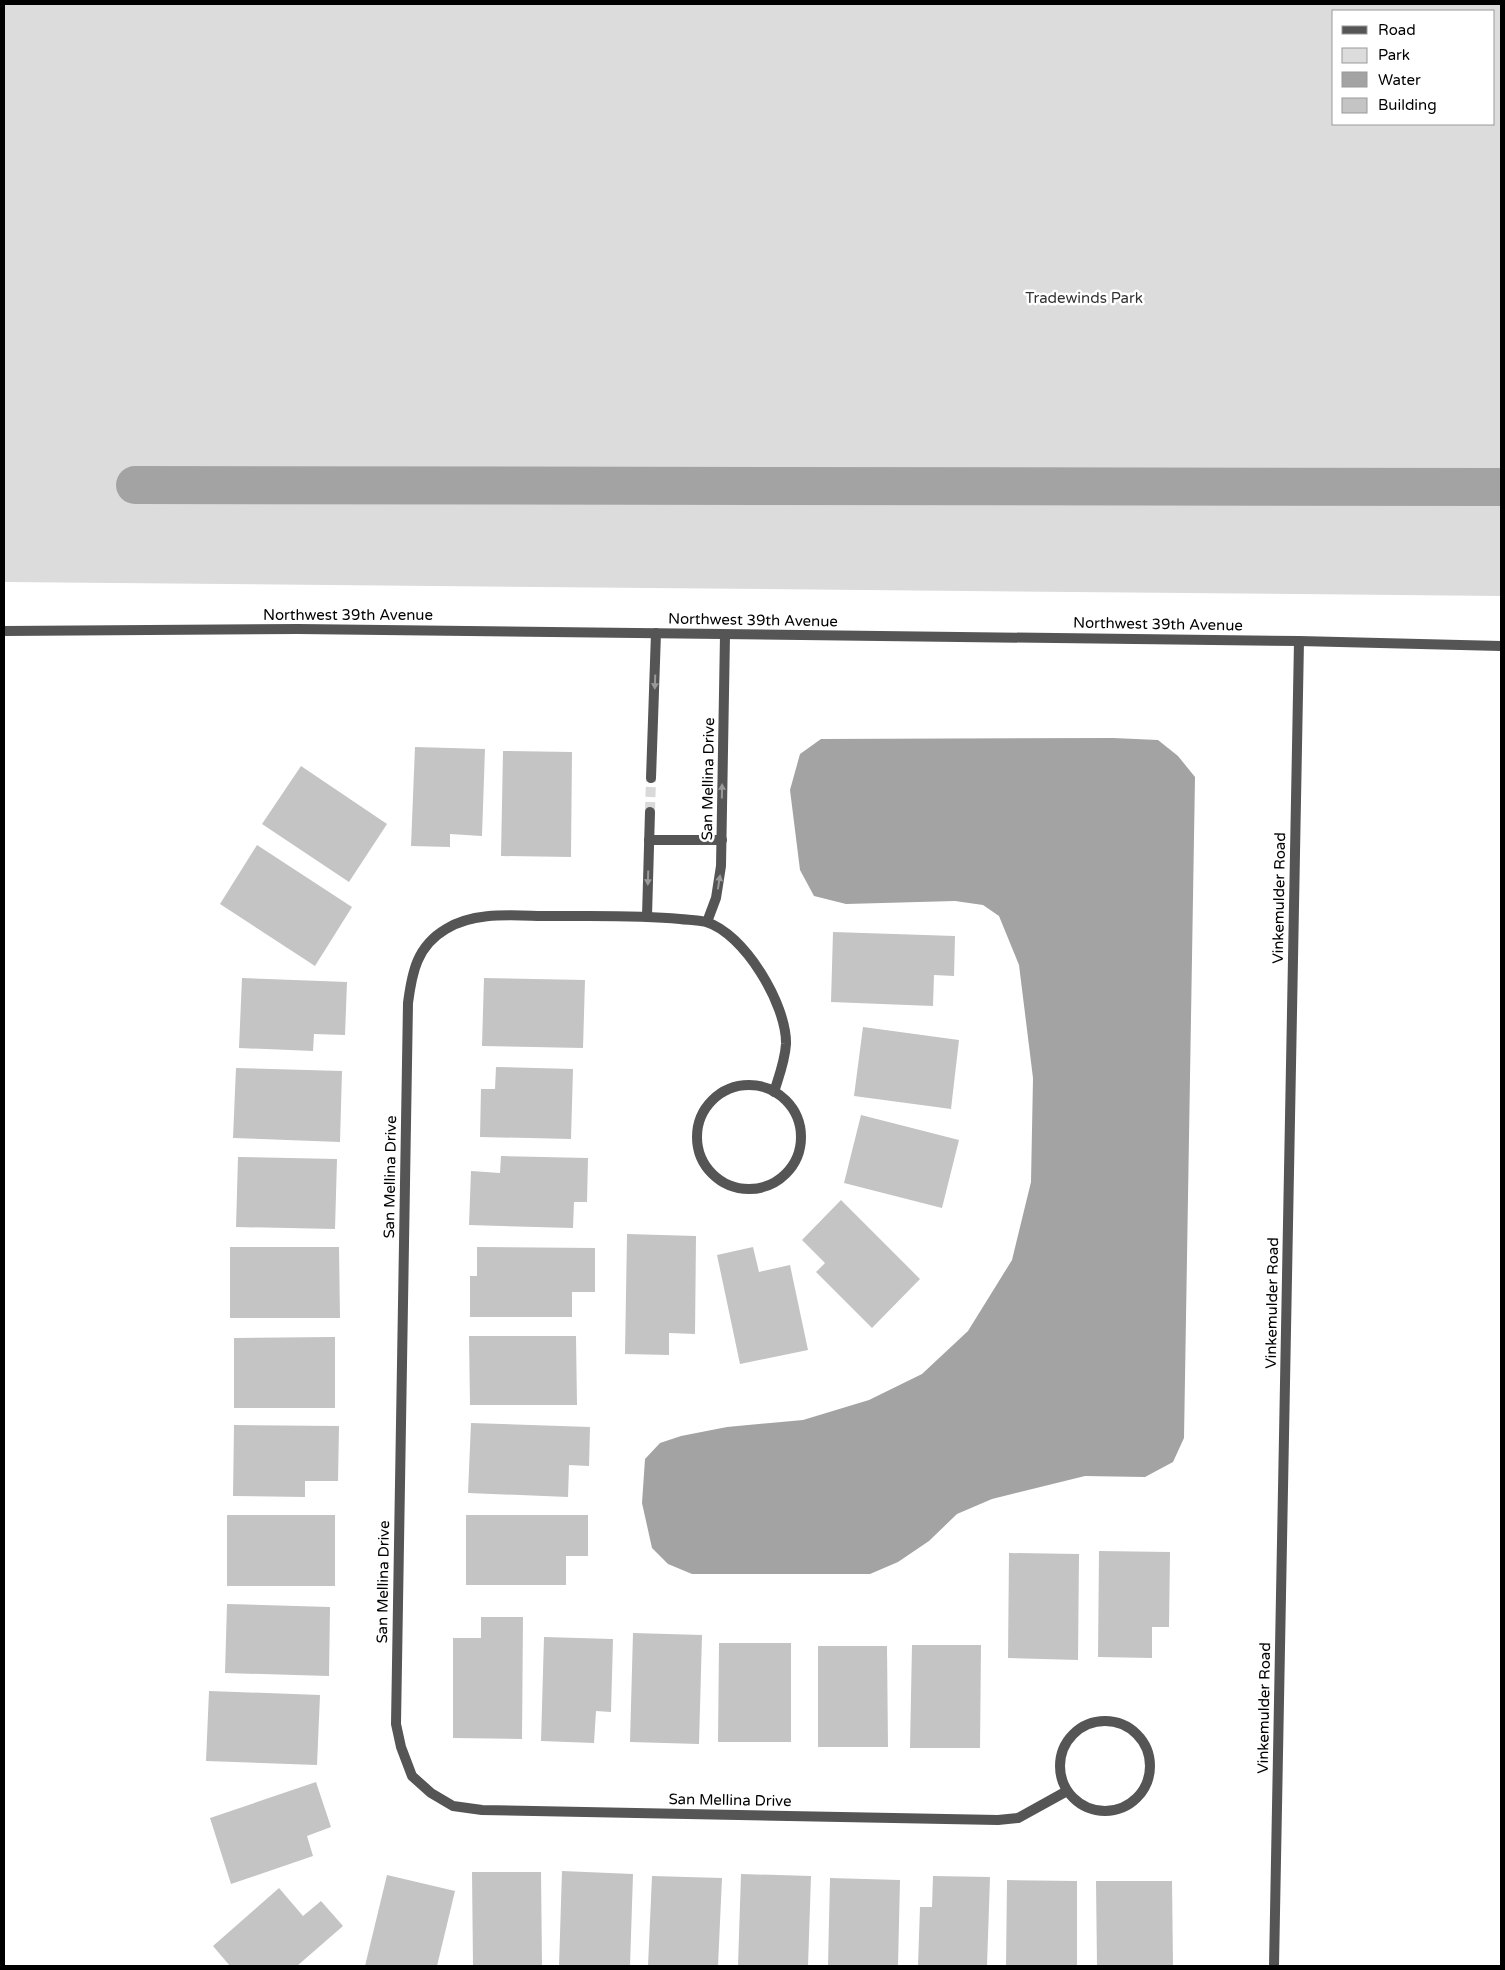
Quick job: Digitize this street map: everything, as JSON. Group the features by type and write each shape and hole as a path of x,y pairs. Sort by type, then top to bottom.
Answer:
{"street":[{"name":"Northwest 39th Avenue","path":"4,631 298,629 1298,641 1501,646"},
{"path":"651,778 656,633"},
{"name":"San Mellina Drive","path":"707,922 716,898 721,866 725,634"},
{"name":"Vinkemulder Road","path":"1274,1966 1298,641"},
{"path":"646,916 650,812"},
{"path":"649,840 722,840"},
{"name":"San Mellina Drive","path":"774,1092 783,1066 786,1043 782,1016 769,986 748,956 729,934 707,922 646,916 474,917 446,928 426,947 413,970 408,1013 396,1724 401,1747 412,1776 431,1793 454,1806 492,1810 998,1820 1018,1818 1067,1791"},
{"path":"748,1084 764,1087 774,1092 791,1107 799,1123 801,1140 796,1157 787,1171 774,1182 759,1188 742,1188 725,1183 712,1173 702,1159 697,1142 698,1126 704,1110 715,1096 730,1088 748,1084"},
{"path":"1099,1721 1114,1722 1127,1726 1138,1735 1146,1747 1150,1761 1150,1775 1145,1788 1136,1800 1122,1808 1107,1812 1092,1810 1078,1803 1067,1791 1061,1776 1060,1761 1064,1746 1074,1733 1086,1725 1099,1721"}],"green space":[{"name":"Tradewinds Park","path":"4,4 1501,4 1501,596 4,582"}],"water":[{"path":"1113,738 1158,740 1178,756 1195,777 1184,1438 1173,1462 1145,1477 1085,1476 992,1499 957,1514 929,1541 898,1562 870,1574 692,1574 668,1564 652,1548 642,1503 645,1459 660,1443 681,1436 727,1427 803,1420 869,1400 922,1374 968,1331 1012,1260 1031,1182 1033,1078 1019,965 999,916 983,905 955,901 846,904 814,896 800,870 790,790 800,754 821,739"}],"building":[{"path":"415,747 485,749 482,836 450,834 450,847 411,846"},
{"path":"503,751 572,752 571,857 501,856"},
{"path":"301,766 387,824 349,882 262,824"},
{"path":"257,845 352,907 315,966 220,904"},
{"path":"833,932 955,936 954,976 934,975 933,1006 831,1002"},
{"path":"242,978 347,982 345,1035 314,1034 313,1051 239,1048"},
{"path":"484,978 585,980 583,1048 482,1046"},
{"path":"863,1027 959,1040 951,1109 854,1096"},
{"path":"496,1067 573,1069 571,1139 480,1137 481,1089 495,1089"},
{"path":"236,1068 342,1071 340,1142 233,1138"},
{"path":"861,1115 959,1140 942,1208 844,1183"},
{"path":"501,1156 588,1158 587,1202 574,1202 573,1228 469,1225 471,1171 500,1173"},
{"path":"238,1157 337,1159 335,1229 236,1227"},
{"path":"841,1200 920,1279 872,1328 816,1272 825,1263 802,1240"},
{"path":"627,1234 696,1236 695,1334 669,1333 669,1355 625,1354"},
{"path":"230,1247 339,1247 340,1318 230,1318"},
{"path":"477,1247 595,1248 595,1292 572,1292 572,1317 470,1317 470,1276 477,1276"},
{"path":"753,1247 759,1272 790,1265 808,1350 740,1364 717,1255"},
{"path":"469,1336 576,1336 577,1405 470,1405"},
{"path":"335,1337 335,1408 234,1408 234,1338"},
{"path":"471,1423 590,1427 589,1466 569,1465 568,1497 468,1493"},
{"path":"234,1425 339,1426 338,1481 305,1481 305,1497 233,1496"},
{"path":"227,1515 335,1515 335,1586 227,1586"},
{"path":"466,1515 588,1515 588,1556 566,1556 566,1585 466,1585"},
{"path":"1099,1551 1170,1552 1169,1627 1152,1627 1152,1658 1098,1657"},
{"path":"1009,1553 1079,1554 1078,1660 1008,1658"},
{"path":"227,1604 330,1607 329,1676 225,1673"},
{"path":"481,1617 523,1617 522,1739 453,1738 453,1638 481,1638"},
{"path":"633,1633 702,1635 699,1744 630,1742"},
{"path":"544,1637 613,1639 611,1712 596,1711 594,1743 541,1741"},
{"path":"719,1643 791,1643 791,1742 718,1742"},
{"path":"912,1645 981,1645 980,1748 910,1748"},
{"path":"818,1646 887,1646 888,1747 818,1747"},
{"path":"209,1691 320,1695 317,1765 206,1761"},
{"path":"316,1782 331,1827 307,1836 313,1856 231,1884 210,1818"},
{"path":"562,1871 633,1874 630,1966 559,1966"},
{"path":"472,1872 541,1872 542,1966 473,1966"},
{"path":"741,1874 811,1876 808,1966 738,1966"},
{"path":"387,1875 455,1891 437,1966 365,1966"},
{"path":"652,1876 722,1878 718,1966 648,1966"},
{"path":"933,1876 990,1877 987,1966 918,1966 920,1907 932,1907"},
{"path":"830,1878 900,1880 898,1966 828,1966"},
{"path":"1007,1880 1077,1881 1077,1966 1006,1966"},
{"path":"1096,1881 1172,1881 1173,1966 1097,1966"},
{"path":"279,1888 303,1916 321,1901 343,1926 297,1966 230,1966 213,1946"}],"waterway":[{"path":"135,485 1501,487"}],"tunnel":[{"path":"650,812 651,778"}]}
